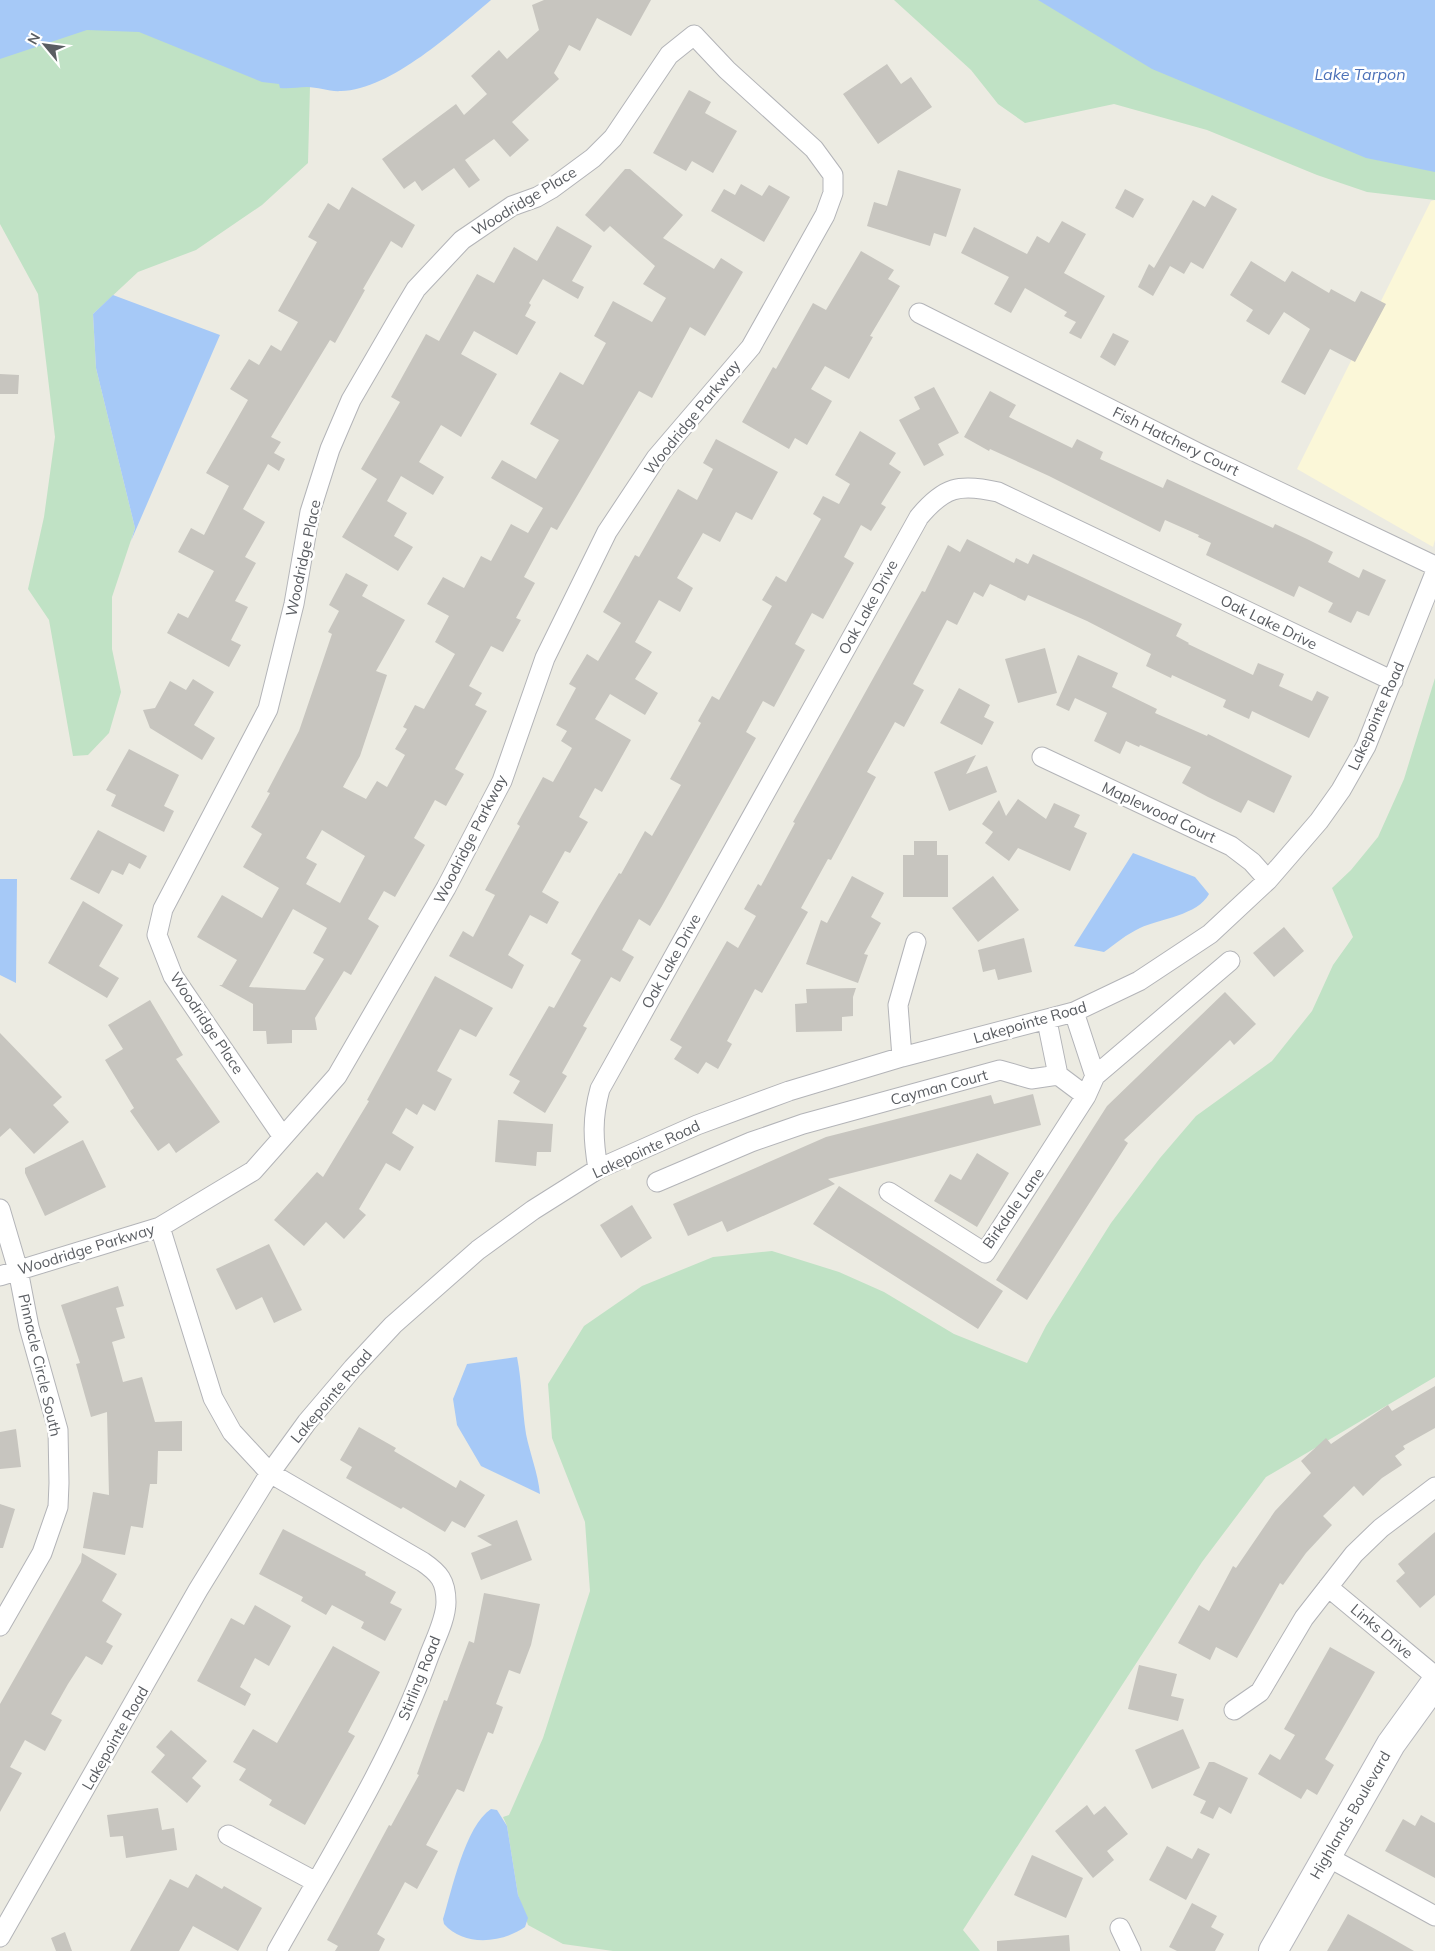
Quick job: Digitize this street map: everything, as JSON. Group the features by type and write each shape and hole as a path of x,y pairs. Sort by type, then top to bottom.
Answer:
{"street":[{"name":"Woodridge Parkway","path":"0,1276 160,1227 253,1171 337,1076 446,888 502,781 545,658 607,532 656,458 751,347 825,215 833,193 833,175 814,149 727,70 694,36"},
{"name":"Woodridge Place","path":"283,1137 173,976 157,935 163,909 268,708 294,604 310,512 330,449 351,400 416,289 436,265 462,240 492,218 512,206 537,197 551,189 593,158 613,138 669,55 694,36"},
{"name":"Fish Hatchery Court","path":"919,313 1200,454 1435,566"},
{"name":"Oak Lake Drive","path":"598,1169 593,1136 593,1120 600,1088 919,517 936,497 956,488 978,487 998,492 1393,681"},
{"name":"Lakepointe Road","path":"0,1936 194,1598 270,1473 307,1422 353,1368 432,1289 478,1250 533,1210 598,1169 696,1125 789,1091 902,1057 1074,1012 1139,981 1210,934 1268,880 1319,821 1341,790 1366,746 1435,573"},
{"name":"Maplewood Court","path":"1042,757 1231,846 1252,862 1268,880"},
{"path":"902,1057 898,1005 916,942"},
{"path":"1046,1020 1058,1074 1086,1096 1094,1076 1230,961"},
{"path":"1074,1012 1094,1076"},
{"name":"Cayman Court","path":"657,1182 751,1142 803,1124 1000,1070 1031,1078 1058,1074"},
{"name":"Birkdale Lane","path":"889,1192 985,1253 1086,1096"},
{"name":"Pinnacle Circle South","path":"0,1209 18,1270 29,1327 58,1430 59,1483 58,1507 42,1553 0,1626"},
{"name":"Stirling Road","path":"160,1227 213,1398 232,1432 270,1473 423,1562 438,1573 444,1586 446,1603 424,1670 397,1732 365,1797 277,1951"},
{"path":"1234,1710 1260,1692 1304,1618 1354,1554 1381,1528 1435,1486"},
{"name":"Links Drive","path":"1328,1587 1435,1676"},
{"name":"Highlands Boulevard","path":"1273,1951 1391,1744 1435,1683"},
{"path":"228,1835 316,1882"},
{"path":"1326,1856 1435,1916"},
{"path":"1120,1928 1132,1951"}],"shaded area":[{"path":"1435,200 1435,540 1433,547 1297,469 1431,201"}],"green space":[{"path":"114,0 310,86 308,163 262,205 196,250 138,272 93,314 96,368 135,528 112,597 112,649 121,692 109,733 88,755 73,756 49,620 28,589 44,517 55,437 38,294 0,224 0,15"},
{"path":"894,0 1053,0 1435,125 1435,200 1367,192 1317,175 1207,130 1114,104 1025,123 998,104 971,70"},
{"path":"1435,678 1435,1377 1266,1477 1202,1562 963,1930 980,1951 613,1951 563,1944 528,1925 518,1895 507,1826 503,1817 509,1815 543,1738 590,1591 585,1522 552,1438 548,1384 584,1326 642,1286 713,1257 772,1251 839,1272 884,1292 954,1334 1027,1363 1046,1326 1111,1223 1160,1158 1196,1116 1272,1061 1312,1011 1333,965 1353,937 1332,888 1351,870 1378,837 1404,779"}],"water":[{"path":"0,0 491,0 441,42 401,70 380,81 360,88 337,91 311,87 280,88 279,84 262,82 139,32 87,30 0,59"},
{"name":"Lake Tarpon","path":"1038,0 1435,0 1435,172 1366,158 1152,69"},
{"path":"113,295 220,335 131,541 135,528 96,368 93,314"},
{"path":"1133,853 1195,877 1209,894 1204,901 1188,912 1140,928 1104,952 1074,946"},
{"path":"0,879 17,879 16,983 0,975"},
{"path":"517,1357 526,1434 540,1494 481,1466 457,1425 453,1399 467,1364"},
{"path":"491,1809 497,1810 507,1826 518,1895 528,1918 525,1927 505,1937 483,1940 472,1939 452,1931 444,1924 443,1919 455,1876 467,1844 482,1817"}],"building":[{"path":"544,0 651,0 631,36 597,18 580,51 569,45 554,73 559,79 512,122 529,140 510,157 494,139 465,160 480,180 469,188 454,168 422,191 415,181 404,189 382,159 456,104 464,115 487,94 471,76 499,50 507,59 539,30 532,5"},
{"path":"887,64 901,84 911,77 932,107 878,144 843,94"},
{"path":"689,90 711,102 705,113 737,131 713,173 692,161 686,171 653,153"},
{"path":"625,169 630,169 683,215 663,238 714,269 721,258 743,272 705,336 690,327 652,398 639,391 557,530 551,527 524,577 535,583 516,618 521,620 503,652 491,646 469,686 482,693 475,705 487,711 455,769 464,774 446,806 435,800 414,838 425,845 395,897 384,891 368,919 379,926 351,975 344,971 315,1018 317,1030 292,1030 292,1043 267,1044 266,1031 253,1031 253,1004 219,985 222,985 237,960 197,937 222,895 262,918 279,888 243,867 262,834 251,827 270,793 267,792 299,731 332,634 328,632 339,611 329,605 346,573 368,585 362,596 405,620 376,671 387,675 360,756 343,787 366,799 377,781 387,787 405,755 395,749 407,729 403,727 415,705 424,709 455,654 435,642 449,616 427,604 443,577 464,588 481,556 491,561 511,524 528,533 543,508 491,478 502,460 536,479 559,440 530,424 560,372 583,385 606,343 594,336 613,301 652,322 666,298 643,284 655,266 610,226 604,232 585,215","holes":["322,830 365,856 340,903 306,884 317,864 306,858","293,909 327,928 313,953 324,959 305,990 249,987"]},
{"path":"898,170 961,189 946,237 934,233 930,246 867,226 874,202 887,206"},
{"path":"741,184 762,196 769,185 790,197 764,242 711,211 724,189 735,195"},
{"path":"352,187 415,225 402,248 391,241 335,343 330,340 271,437 281,442 274,453 285,459 279,471 268,464 243,509 265,522 245,557 256,563 235,601 248,607 231,640 241,645 229,667 167,633 178,613 188,618 214,571 178,552 191,528 204,535 229,486 206,473 248,400 230,389 249,359 259,365 271,345 281,351 298,322 278,311 317,242 308,237 328,203 339,210"},
{"path":"1125,189 1144,199 1133,218 1115,208"},
{"path":"1212,195 1237,209 1203,269 1191,262 1184,274 1170,266 1153,296 1138,287 1149,264 1154,268 1193,200 1205,207"},
{"path":"1062,221 1086,234 1064,273 1105,296 1081,339 1069,333 1076,322 1064,316 1067,312 1025,288 1011,313 994,304 1009,277 961,253 974,227 1027,254 1037,236 1049,243"},
{"path":"557,226 592,246 572,281 584,287 578,299 543,279 529,303 531,305 525,316 536,322 517,355 474,331 461,354 497,374 461,437 441,425 419,462 444,477 433,495 401,476 387,501 407,513 394,536 413,547 398,571 342,537 377,479 361,469 400,402 391,397 426,334 439,341 477,274 494,283 514,247 537,261"},
{"path":"861,251 894,270 888,279 900,286 870,336 873,337 849,379 825,366 811,389 832,401 807,445 795,438 789,449 742,422 773,367 776,369 813,303 826,310"},
{"path":"1251,261 1285,282 1292,271 1329,293 1331,289 1355,302 1361,291 1386,304 1355,362 1330,349 1305,395 1281,382 1310,329 1284,312 1269,335 1246,321 1253,310 1230,295"},
{"path":"1113,333 1129,341 1115,366 1100,357"},
{"path":"0,374 19,375 18,394 0,394"},
{"path":"934,387 959,433 938,444 944,455 924,466 899,420 920,409 914,397"},
{"path":"990,391 1016,405 1009,417 1072,448 1077,439 1103,452 1100,459 1163,488 1167,479 1273,528 1275,524 1307,539 1333,552 1328,562 1359,578 1363,569 1386,580 1369,616 1357,611 1351,623 1328,612 1333,603 1299,586 1294,597 1206,555 1211,543 1198,537 1199,535 1165,520 1160,532 1049,476 990,449 989,451 964,437"},
{"path":"860,431 896,453 889,464 901,472 881,504 886,507 871,531 861,525 844,557 854,563 823,619 812,613 795,644 805,650 774,707 763,701 746,732 756,738 662,906 650,926 639,919 622,950 634,957 620,982 611,977 583,1026 587,1028 562,1073 567,1076 545,1113 513,1093 520,1081 509,1075 549,1006 554,1008 581,960 571,954 599,906 619,873 621,874 645,831 652,836 681,785 670,779 701,723 698,721 712,696 719,700 772,606 762,600 776,576 786,582 821,519 813,514 823,496 839,504 850,484 835,475"},
{"path":"716,439 778,472 752,520 736,512 720,542 703,533 677,578 693,588 680,612 659,600 635,642 652,652 635,679 658,693 645,715 610,694 595,719 631,740 602,792 595,788 579,817 588,822 570,853 565,851 542,892 559,902 547,924 530,915 508,955 524,965 512,989 449,956 463,931 473,937 495,895 485,890 520,826 517,824 543,777 553,782 572,748 561,741 567,731 556,725 576,688 569,684 587,654 598,661 621,623 603,612 635,555 639,557 678,489 697,500 713,469 703,463"},
{"path":"967,539 1014,563 1016,558 1028,564 1033,554 1182,624 1176,636 1188,644 1253,675 1258,663 1284,674 1279,686 1312,701 1317,691 1329,697 1309,738 1252,711 1249,719 1223,707 1226,700 1172,675 1171,678 1146,666 1151,654 1087,621 1028,595 1025,601 990,584 983,597 974,592 957,625 947,620 913,684 924,690 904,727 895,722 867,772 876,777 831,860 828,859 801,908 808,912 762,993 755,989 727,1041 732,1044 718,1069 706,1062 698,1074 674,1059 682,1047 670,1040 727,941 738,948 756,916 744,909 758,884 761,886 795,823 793,822 922,591 925,592 948,545 960,552"},
{"path":"1045,648 1057,693 1018,703 1005,659"},
{"path":"1078,655 1118,673 1112,687 1157,709 1155,713 1207,736 1208,734 1292,776 1274,813 1248,800 1241,813 1208,797 1182,783 1191,767 1140,745 1139,747 1126,741 1120,754 1094,741 1107,713 1075,698 1069,711 1056,705"},
{"path":"193,679 214,692 194,725 215,738 202,760 150,728 143,710 155,708 170,681 186,690"},
{"path":"959,688 990,705 984,717 994,722 982,745 940,723"},
{"path":"129,749 179,775 164,806 174,811 164,832 111,806 116,795 106,790"},
{"path":"976,755 966,774 987,766 997,792 949,811 934,772"},
{"path":"1018,799 1046,819 1054,803 1080,815 1074,827 1087,833 1070,871 1018,848 1009,861 985,843 993,832 982,824 999,800 1006,816"},
{"path":"98,830 147,856 140,869 129,863 123,875 112,870 99,894 70,879"},
{"path":"914,841 937,841 937,855 948,855 948,897 903,897 903,855 914,855"},
{"path":"852,876 884,893 871,917 881,923 864,954 868,955 858,983 806,964 821,920 827,923"},
{"path":"993,876 1019,910 978,942 952,908"},
{"path":"83,901 123,925 99,966 119,978 107,998 48,963"},
{"path":"1284,927 1304,951 1274,977 1253,953"},
{"path":"1024,938 1032,972 998,980 995,969 983,972 978,950"},
{"path":"435,976 493,1008 476,1037 460,1029 437,1071 452,1079 435,1111 423,1104 417,1115 406,1108 392,1133 414,1147 400,1171 386,1163 359,1209 366,1215 344,1239 326,1222 304,1246 274,1220 317,1172 323,1177 369,1101 367,1100"},
{"path":"856,988 853,997 853,1016 842,1017 842,1031 796,1032 795,1004 807,1003 806,989"},
{"path":"1225,992 1256,1024 1234,1045 1230,1040 1124,1140 1128,1143 1027,1300 996,1280 1107,1106"},
{"path":"150,1000 183,1055 176,1059 220,1122 176,1153 169,1143 158,1151 130,1111 134,1108 105,1060 123,1049 108,1025"},
{"path":"0,1033 62,1097 53,1105 69,1122 34,1154 10,1128 0,1137"},
{"path":"1033,1094 1041,1125 828,1179 835,1184 727,1232 722,1221 688,1236 673,1204 826,1137 991,1095 994,1104"},
{"path":"498,1120 553,1124 551,1152 537,1152 536,1166 495,1162"},
{"path":"83,1140 106,1187 45,1216 25,1173 25,1168"},
{"path":"977,1153 1009,1173 977,1227 934,1201 950,1174 961,1180"},
{"path":"839,1186 1003,1291 978,1329 813,1224"},
{"path":"632,1205 652,1238 621,1258 600,1225"},
{"path":"269,1244 302,1310 274,1323 262,1297 236,1310 216,1269"},
{"path":"118,1286 124,1306 116,1308 125,1338 112,1342 123,1382 142,1377 155,1422 182,1421 182,1451 158,1451 157,1484 150,1484 143,1528 131,1526 125,1555 83,1548 93,1492 109,1495 107,1412 91,1417 76,1364 80,1363 61,1305"},
{"path":"1435,1386 1435,1428 1403,1446 1405,1449 1395,1456 1402,1465 1382,1478 1363,1496 1354,1486 1323,1516 1332,1525 1306,1553 1283,1585 1280,1583 1237,1658 1216,1647 1210,1660 1178,1643 1199,1605 1209,1611 1233,1566 1236,1568 1275,1511 1311,1473 1301,1461 1326,1438 1331,1444 1388,1405 1392,1411"},
{"path":"359,1427 396,1448 394,1451 456,1488 460,1480 485,1495 465,1528 452,1521 445,1532 403,1507 401,1509 346,1478 352,1467 340,1460"},
{"path":"16,1429 21,1467 0,1469 0,1432"},
{"path":"0,1504 15,1509 3,1548 0,1548"},
{"path":"517,1520 532,1560 481,1580 471,1553 492,1545 477,1536"},
{"path":"283,1529 366,1572 365,1575 396,1592 390,1603 402,1609 385,1641 361,1628 364,1622 332,1605 326,1615 301,1601 303,1597 259,1574"},
{"path":"1435,1532 1435,1595 1420,1608 1396,1581 1405,1573 1398,1564"},
{"path":"82,1553 117,1574 102,1601 122,1614 106,1642 113,1646 102,1665 86,1656 51,1714 62,1720 45,1751 25,1740 10,1767 22,1773 0,1812 0,1704 81,1562"},
{"path":"484,1593 540,1604 531,1645 520,1674 509,1670 496,1704 503,1707 493,1734 488,1732 464,1792 457,1789 426,1845 438,1851 417,1889 405,1882 377,1934 385,1939 379,1951 335,1951 338,1946 327,1940 389,1825 391,1826 419,1775 417,1774 444,1700 447,1701 469,1641 474,1643"},
{"path":"255,1605 291,1626 269,1666 255,1658 240,1687 251,1694 245,1706 197,1681 231,1618 244,1625"},
{"path":"333,1646 380,1672 348,1732 355,1736 305,1825 269,1805 272,1800 239,1780 246,1769 233,1762 253,1729 277,1743"},
{"path":"1330,1647 1375,1672 1325,1759 1334,1765 1317,1795 1307,1789 1301,1799 1258,1774 1270,1754 1280,1760 1295,1735 1284,1729"},
{"path":"1139,1665 1177,1674 1171,1696 1184,1699 1178,1721 1128,1709"},
{"path":"1183,1729 1200,1768 1152,1789 1135,1750"},
{"path":"171,1730 207,1761 192,1778 201,1786 187,1803 151,1772 165,1755 156,1747"},
{"path":"1209,1762 1214,1762 1248,1778 1231,1814 1219,1807 1213,1819 1200,1813 1206,1801 1193,1795"},
{"path":"1087,1805 1094,1815 1105,1806 1128,1834 1107,1851 1114,1860 1093,1878 1055,1831"},
{"path":"158,1808 162,1830 174,1828 177,1850 126,1858 123,1836 110,1837 107,1815"},
{"path":"1421,1815 1435,1823 1435,1878 1385,1851 1403,1819 1415,1826"},
{"path":"1167,1846 1192,1859 1198,1848 1210,1854 1186,1900 1149,1880"},
{"path":"1032,1855 1083,1878 1066,1918 1014,1895"},
{"path":"196,1874 222,1889 224,1886 262,1908 238,1951 193,1926 179,1951 130,1951 170,1879 188,1888"},
{"path":"1192,1903 1217,1916 1211,1927 1224,1934 1215,1951 1177,1951 1169,1947"},
{"path":"1348,1914 1386,1935 1414,1951 1327,1951"},
{"path":"65,1932 72,1951 56,1951 51,1938"},
{"path":"1069,1935 1070,1951 997,1951 997,1941"}]}
